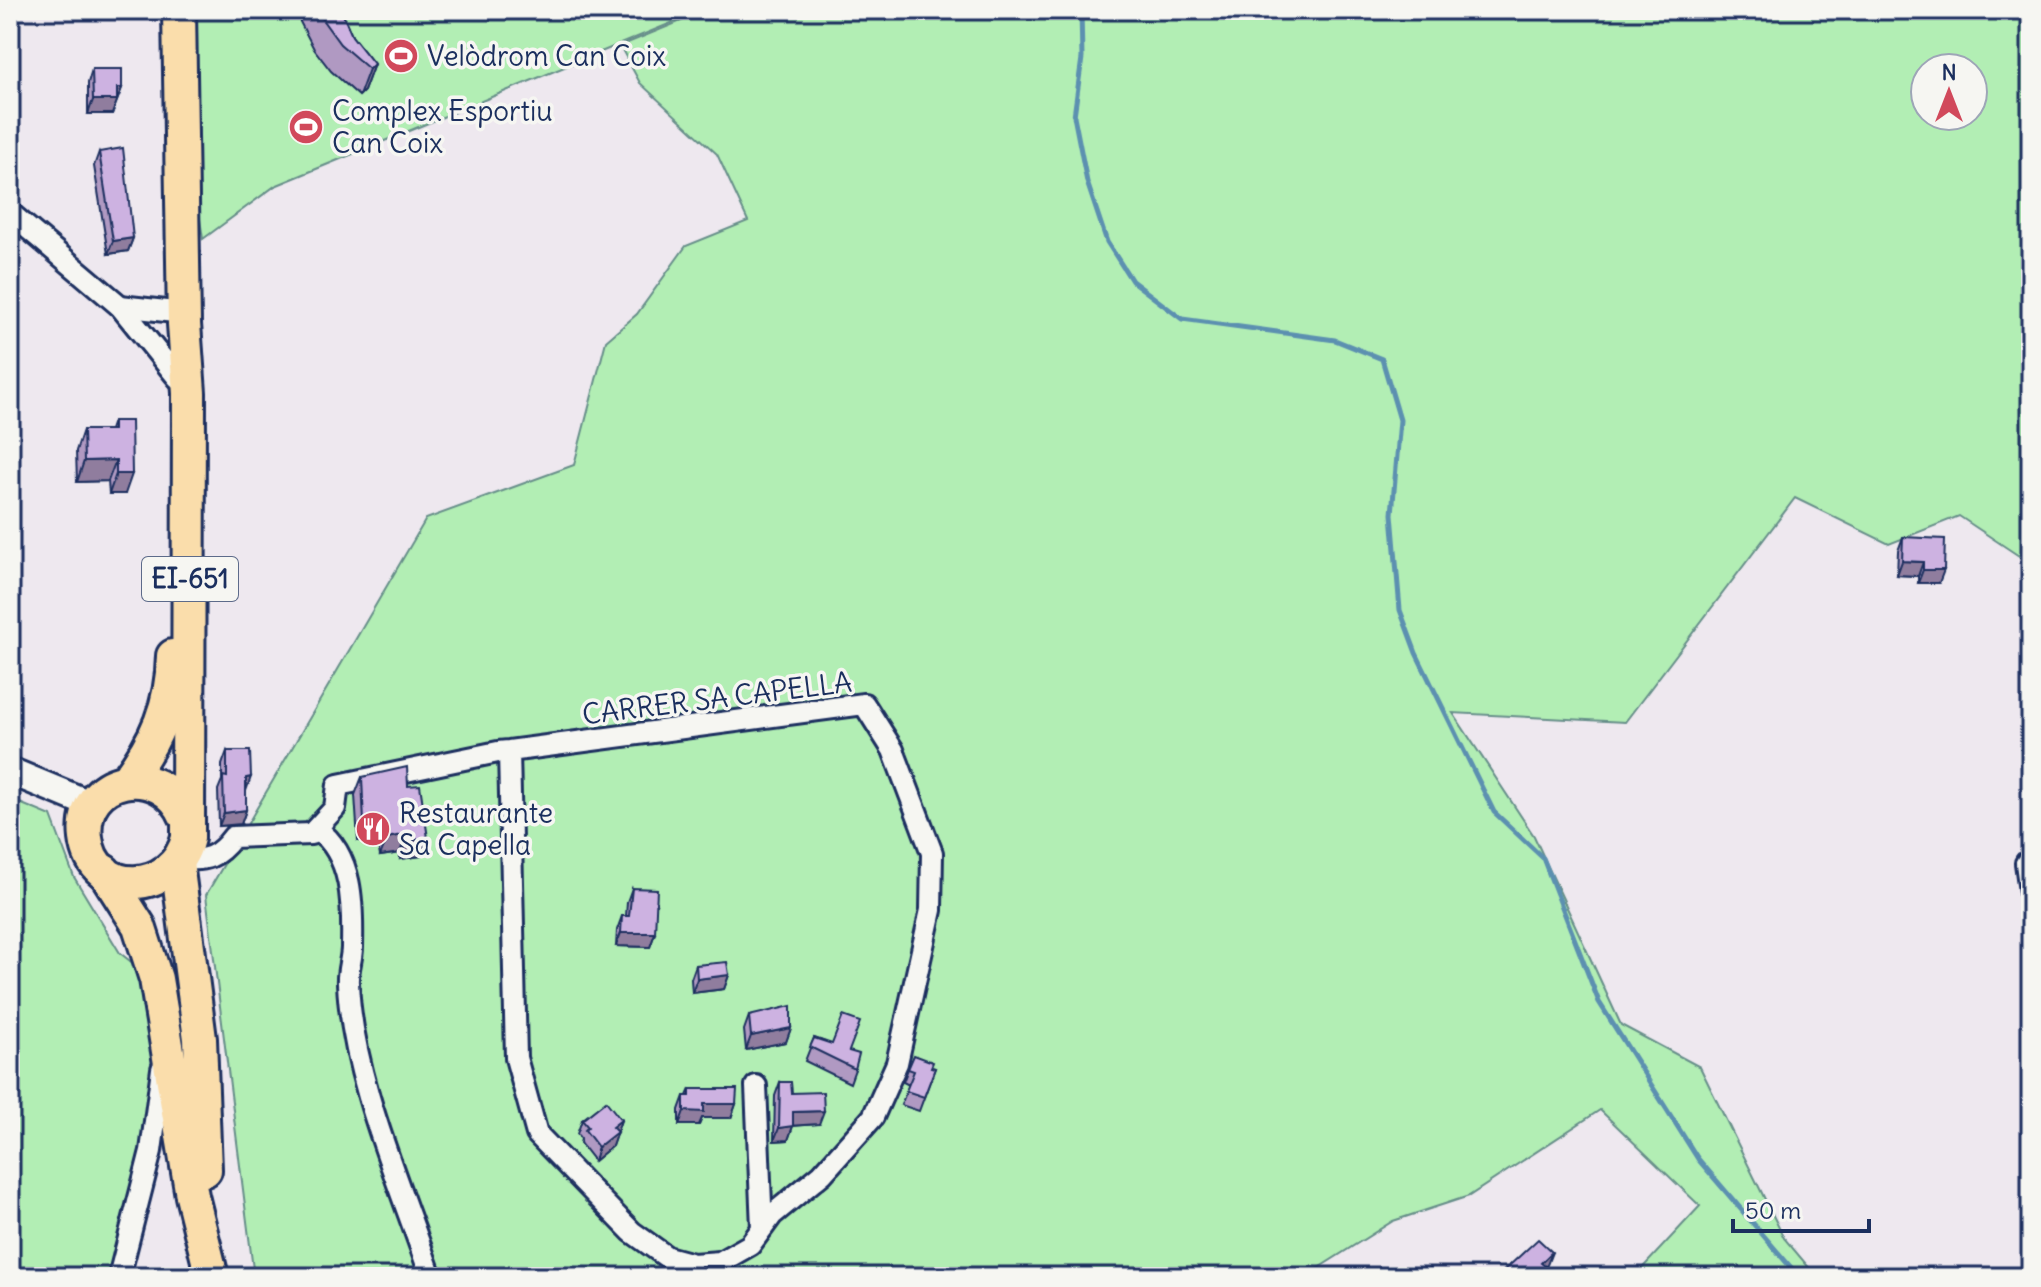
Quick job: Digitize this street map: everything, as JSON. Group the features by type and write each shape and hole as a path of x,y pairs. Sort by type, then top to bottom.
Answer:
{"main road":[{"name":"EI-651","path":"179,10 184,326 189,393 191,684 186,817 188,838 179,861 200,1039 206,1193 214,1277"},
{"name":"EI-651","path":"184,326 178,378 172,680 156,738 126,781 106,789 92,805 85,825 87,845 139,926 156,979 192,1196 214,1277"},
{"path":"126,781 139,780 163,787 174,795 186,817"},
{"path":"104,871 136,883 159,878 179,861"}],"street":[{"path":"10,213 120,306 178,378"},
{"path":"120,306 184,326"},
{"path":"143,333 171,331 184,326"},
{"name":"CARRER SA CAPELLA","path":"317,829 335,808 338,785 509,751 864,704 893,750 932,853 931,910 897,1063 873,1117 822,1174 772,1215 750,1245 720,1262 693,1264 667,1257 632,1232 537,1134 516,1058 509,751"},
{"path":"10,771 92,805"},
{"path":"179,861 206,860 222,852 233,837 311,834 317,829 339,850 346,872 352,948 348,981 360,1066 431,1277"},
{"path":"2026,863 2031,899"},
{"path":"119,1277 151,1151 166,1041"},
{"path":"756,1086 762,1228"}],"green space":[{"name":"Complex Esportiu Can Coix","path":"192,10 703,10 275,186 203,239 195,186"},
{"path":"708,10 2031,10 2031,564 1959,516 1889,544 1795,498 1625,722 1453,713 1534,836 1621,1025 1700,1067 1784,1238 1817,1277 1634,1277 1700,1206 1600,1110 1469,1196 1393,1221 1304,1277 254,1277 206,895 426,519 574,465 606,341 637,314 686,246 748,221 717,154 640,83 620,46"},
{"path":"10,799 51,816 74,877 120,953 153,979 164,1052 114,1277 10,1277"}],"building":[{"path":"318,10 341,10 352,36 374,64 369,69 340,44"},
{"path":"92,69 122,69 122,88 117,88 117,100 93,100"},
{"path":"123,148 133,238 113,241 99,152"},
{"path":"113,421 131,421 132,474 116,474 116,460 84,461 83,430 113,430"},
{"path":"1903,537 1945,539 1944,570 1923,570 1923,562 1902,561"},
{"path":"227,751 250,751 251,777 246,778 246,810 224,813 223,776 227,777"},
{"path":"407,767 408,786 420,785 428,838 406,841 406,834 387,838 383,822 364,823 362,777"},
{"path":"632,888 657,889 655,933 621,933 622,916 629,916"},
{"path":"727,962 729,975 697,979 696,965"},
{"path":"791,1006 791,1028 751,1036 749,1016"},
{"path":"843,1016 860,1022 849,1051 859,1054 855,1069 810,1047 814,1038 832,1044"},
{"path":"914,1055 933,1062 931,1067 935,1068 924,1097 906,1091 914,1071 908,1069"},
{"path":"780,1082 791,1082 792,1093 823,1092 824,1111 793,1112 793,1126 779,1128"},
{"path":"690,1089 737,1089 736,1104 704,1104 704,1112 684,1111 684,1096 690,1096"},
{"path":"606,1101 621,1120 612,1127 617,1132 598,1147 585,1130 588,1127 582,1120"},
{"path":"1538,1239 1552,1252 1541,1263 1559,1277 1497,1277"},
{"path":"701,1266 723,1266 723,1277 701,1277"},
{"path":"1430,1268 1436,1277 1414,1277"},
{"path":"1391,1271 1395,1277 1381,1277"}],"waterway":[{"path":"1081,10 1082,58 1074,116 1087,182 1107,242 1132,281 1182,319 1335,340 1382,359 1400,420 1392,514 1400,610 1416,653 1494,812 1543,858 1599,1002 1698,1159 1799,1277"}],"place":[{"name":"Velòdrom Can Coix","path":"401,56"},
{"name":"Complex Esportiu Can Coix","path":"306,127"},
{"name":"Restaurante Sa Capella","path":"373,829"}]}
